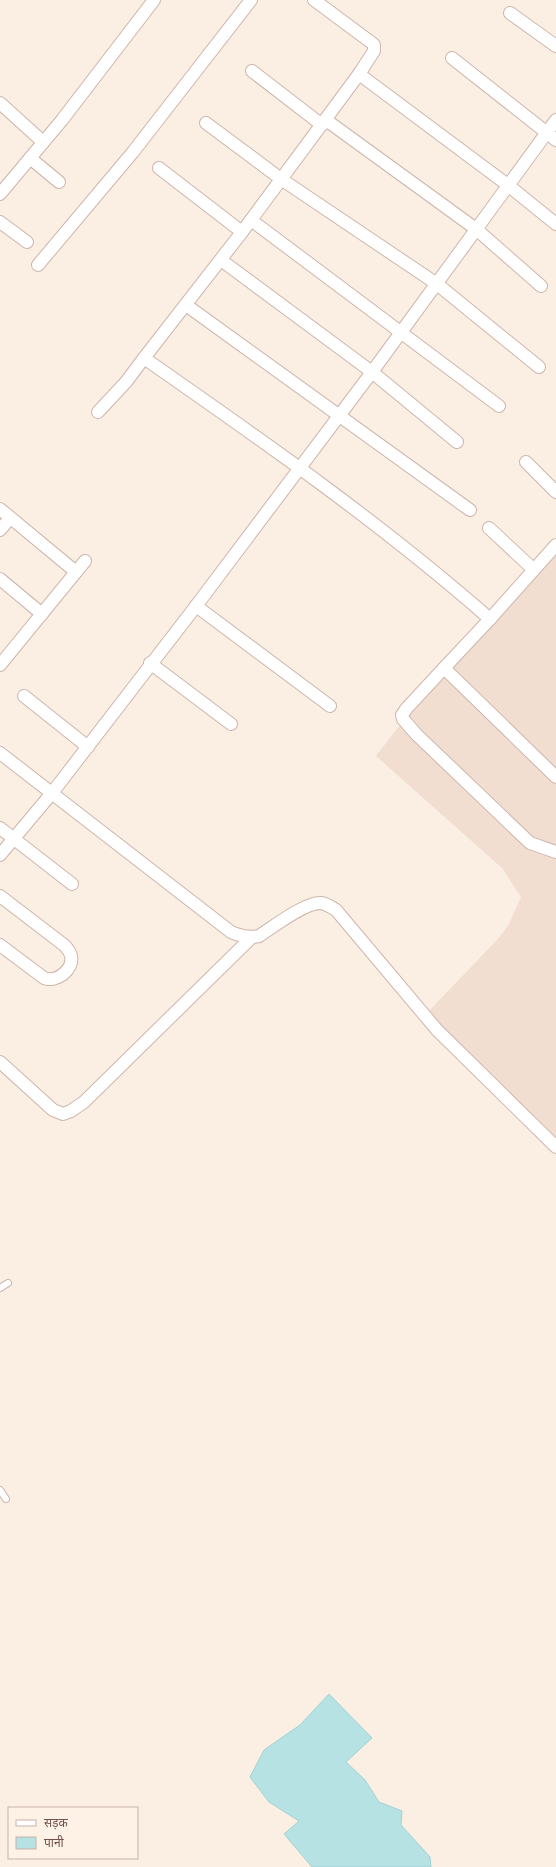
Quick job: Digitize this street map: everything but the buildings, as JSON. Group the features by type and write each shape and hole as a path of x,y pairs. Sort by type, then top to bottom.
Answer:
{"street":[{"path":"1,191 43,142 154,0"},
{"path":"38,265 133,152 251,0"},
{"path":"98,412 126,382 242,232 324,122 374,51 374,45 314,0"},
{"path":"510,13 556,46"},
{"path":"452,58 551,136"},
{"path":"252,71 476,229 541,286"},
{"path":"359,74 509,186 556,224"},
{"path":"0,103 43,142"},
{"path":"0,855 52,793 196,606 372,372 476,229 509,186 551,136 556,120"},
{"path":"206,123 282,179 437,284 539,367"},
{"path":"30,158 59,182"},
{"path":"159,168 242,232"},
{"path":"251,220 499,406"},
{"path":"0,222 27,242"},
{"path":"220,260 372,372 457,442"},
{"path":"186,304 470,510"},
{"path":"144,358 300,467 440,575 490,619"},
{"path":"526,462 556,492"},
{"path":"0,509 76,572"},
{"path":"0,530 10,518"},
{"path":"489,528 534,569"},
{"path":"556,545 402,715 403,719 416,734 530,843 556,852"},
{"path":"1,663 85,561"},
{"path":"0,580 42,614"},
{"path":"196,606 330,706"},
{"path":"150,664 231,724"},
{"path":"444,668 556,777"},
{"path":"24,696 88,747"},
{"path":"0,753 231,932 251,938 259,936 309,906 320,903 327,904 336,910 438,1030 556,1146"},
{"path":"0,828 72,884"},
{"path":"0,896 64,945 71,954 71,960 68,968 58,978 49,980 44,978 0,945"},
{"path":"0,1062 30,1091 53,1110 63,1114 71,1111 84,1102 251,938"}],"lane":[{"path":"0,1288 8,1283"},
{"path":"0,1490 6,1500"}],"shaded area":[{"path":"556,545 556,1147 425,1015 497,940 508,926 521,897 502,868 376,756 444,668"}],"water":[{"path":"329,1694 372,1738 346,1762 365,1780 379,1802 402,1811 401,1825 430,1857 431,1867 312,1867 284,1834 299,1821 269,1802 250,1777 264,1750 300,1725"}]}
